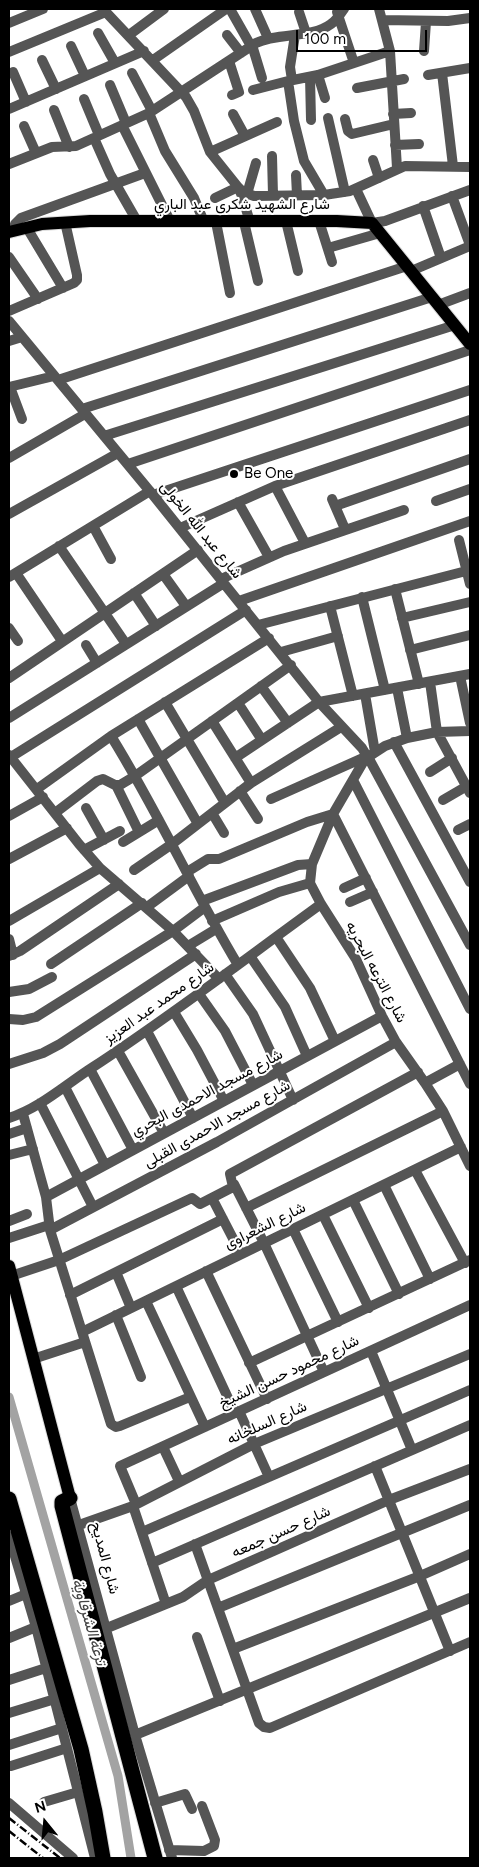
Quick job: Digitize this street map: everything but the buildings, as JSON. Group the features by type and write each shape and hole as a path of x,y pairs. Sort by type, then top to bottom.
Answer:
{"highway":[{"path":"70,1498 62,1502 62,1506 155,1858"},
{"path":"9,1499 81,1749 103,1858"}],"main road":[{"name":"شارع الشهيد شكرى عبد الباري","path":"17,230 64,222 137,221 319,221 376,228"},
{"path":"376,228 470,344"},
{"name":"شارع المديح","path":"10,1271 70,1498"}],"street":[{"path":"9,23 42,9"},
{"path":"129,35 164,9"},
{"path":"256,9 268,38"},
{"path":"379,9 390,51 397,168"},
{"path":"9,52 105,10 182,91 194,111 210,152 238,188 246,204 247,222 258,281"},
{"path":"153,60 224,10 251,46 262,78"},
{"path":"9,164 52,147 76,146 96,137 150,112 251,46 268,38 306,33 329,26 340,11"},
{"path":"340,11 354,63"},
{"path":"299,12 306,33"},
{"path":"382,20 426,22 470,18"},
{"path":"424,51 426,22"},
{"path":"98,33 115,63"},
{"path":"227,35 241,53"},
{"path":"295,35 290,67 294,121 304,161 324,195"},
{"path":"71,46 85,76"},
{"path":"9,110 144,50"},
{"path":"253,90 314,76 390,51"},
{"path":"42,60 56,89"},
{"path":"229,61 239,92 232,95"},
{"path":"428,75 470,68"},
{"path":"13,72 26,102"},
{"path":"132,73 150,112 164,151 210,222 230,293"},
{"path":"442,73 453,166"},
{"path":"314,76 325,98"},
{"path":"311,120 314,76"},
{"path":"357,88 404,79"},
{"path":"110,85 144,173 170,221"},
{"path":"84,99 110,174 137,221"},
{"path":"54,110 68,147"},
{"path":"345,119 348,131 352,134 411,113"},
{"path":"233,114 249,138"},
{"path":"328,118 345,192"},
{"path":"210,152 249,138 277,122"},
{"path":"24,126 36,153"},
{"path":"395,146 418,144"},
{"path":"272,156 273,196"},
{"path":"373,160 379,178"},
{"path":"247,194 256,164"},
{"path":"238,188 247,194 273,196 324,195 356,190 397,168 413,165 470,167"},
{"path":"63,288 17,230 16,224 21,218 144,173"},
{"path":"296,175 297,195"},
{"path":"215,198 238,188"},
{"path":"328,248 376,228 356,190"},
{"name":"شارع الشهيد شكرى عبد الباري","path":"376,228 385,221 470,190"},
{"path":"22,419 9,387 56,378 408,269 470,246 467,225 452,196"},
{"path":"423,206 441,258"},
{"path":"286,221 298,271"},
{"path":"319,221 332,262"},
{"path":"9,311 74,283 78,277 64,222"},
{"path":"9,257 38,299"},
{"path":"9,458 84,411 435,301 470,293"},
{"name":"شارع عبد الله الخولى","path":"9,321 152,493 281,652 319,702 368,756"},
{"path":"104,436 455,325"},
{"path":"9,341 22,338"},
{"path":"128,464 470,350"},
{"path":"62,641 12,575 92,526 152,493 470,390"},
{"path":"180,528 275,486 470,420"},
{"path":"9,514 118,453"},
{"path":"345,529 334,503 470,459"},
{"path":"275,486 305,543"},
{"path":"436,501 470,489"},
{"path":"238,502 269,557"},
{"path":"9,718 156,626 223,581 269,557 404,510"},
{"path":"239,601 470,521"},
{"path":"92,526 111,559"},
{"path":"459,540 469,570 470,584"},
{"path":"59,546 126,644"},
{"path":"9,678 198,550"},
{"path":"258,625 469,570"},
{"path":"163,574 186,606"},
{"path":"395,589 419,684"},
{"path":"134,593 156,626"},
{"path":"362,597 384,690"},
{"path":"402,618 470,602"},
{"path":"330,606 353,696"},
{"path":"246,610 10,758 100,868 222,976 253,1014 293,1100"},
{"path":"9,628 18,641"},
{"path":"410,650 470,635"},
{"path":"281,652 338,636"},
{"path":"9,816 111,736 269,638"},
{"path":"86,645 97,663"},
{"path":"55,813 97,781 103,779 120,785 136,776 291,665"},
{"path":"235,758 319,702 465,675 470,723"},
{"path":"430,682 437,732 469,790 444,800"},
{"path":"261,686 288,723"},
{"path":"397,688 407,738"},
{"path":"366,694 368,756 470,945"},
{"path":"165,702 225,803"},
{"path":"238,703 262,740"},
{"path":"138,718 198,824"},
{"path":"212,721 251,783"},
{"path":"134,870 172,844 251,783 342,727"},
{"path":"271,799 368,756 394,742 437,732 470,731"},
{"path":"111,736 136,776 214,925 238,965"},
{"path":"394,742 470,882"},
{"path":"188,946 214,925 279,892 310,883 312,864 333,814 368,756"},
{"path":"430,772 452,758"},
{"path":"353,780 470,1009"},
{"path":"116,785 139,832"},
{"path":"240,791 258,819"},
{"path":"86,808 104,840"},
{"path":"212,813 224,833"},
{"path":"51,964 144,905 208,859 224,857 307,822 333,814"},
{"path":"333,814 470,1084"},
{"path":"84,850 104,840 139,832 159,820"},
{"path":"458,830 470,824"},
{"path":"9,859 67,828"},
{"path":"9,1019 23,1020 36,1017 173,932 204,904 292,866 312,864"},
{"path":"9,920 100,868"},
{"path":"344,888 366,878"},
{"name":"شارع الترعه البحريه","path":"310,883 356,959 396,1042 443,1111 470,1166"},
{"path":"9,939 11,955 20,951 119,884"},
{"path":"350,902 373,892"},
{"name":"شارع محمد عبد العزيز","path":"9,1118 24,1114 118,1051 321,904"},
{"path":"276,937 310,988 335,1041"},
{"path":"9,1064 43,1053 60,1044 196,954"},
{"path":"250,956 285,1007 307,1056"},
{"path":"9,992 28,989 52,978"},
{"path":"198,994 225,1031 254,1085"},
{"path":"174,1012 224,1101"},
{"name":"شارع مسجد الاحمدى البحري","path":"46,1197 382,1016"},
{"path":"147,1031 193,1118"},
{"name":"شارع مسجد الاحمدى القبلى","path":"9,1238 49,1227 93,1207 293,1100 396,1042"},
{"path":"118,1051 164,1133"},
{"path":"425,1083 460,1064"},
{"path":"90,1069 133,1150"},
{"path":"324,1372 230,1174 418,1072"},
{"path":"65,1087 105,1165"},
{"path":"40,1103 93,1207"},
{"path":"246,1208 443,1111"},
{"path":"24,1114 46,1197 49,1227 110,1422 114,1426 120,1426 190,1397"},
{"path":"9,1134 27,1128"},
{"name":"شارع الشعراوى","path":"82,1332 461,1147"},
{"path":"9,1155 33,1149"},
{"path":"249,1363 467,1262 414,1170"},
{"path":"10,1271 59,1260 192,1198 199,1204 233,1188 234,1184"},
{"path":"384,1185 430,1279"},
{"path":"212,1198 241,1254"},
{"path":"353,1200 399,1294"},
{"path":"9,1220 27,1214"},
{"path":"323,1215 369,1308"},
{"path":"70,1295 223,1218"},
{"path":"293,1229 338,1322"},
{"path":"206,1271 267,1399"},
{"path":"116,1272 131,1308"},
{"path":"176,1286 269,1478"},
{"path":"146,1301 205,1427"},
{"name":"شارع محمود حسن الشيخ","path":"134,1505 120,1466 470,1305"},
{"path":"116,1315 141,1377"},
{"path":"33,1358 85,1342"},
{"path":"371,1351 412,1450"},
{"name":"شارع السلخانه","path":"79,1525 134,1505 254,1444 470,1354"},
{"path":"142,1532 470,1390"},
{"path":"152,1563 470,1425"},
{"path":"163,1447 179,1481"},
{"path":"375,1466 450,1651"},
{"name":"شارع حسن جمعه","path":"107,1628 182,1597 208,1580 389,1500 470,1468"},
{"name":"شارع المديح","path":"70,1498 170,1854"},
{"path":"134,1505 166,1604"},
{"path":"218,1608 470,1505"},
{"path":"9,1536 36,1627 95,1858"},
{"path":"195,1544 261,1726 270,1728 470,1642"},
{"path":"232,1649 420,1576 470,1554"},
{"path":"9,1601 26,1594"},
{"path":"136,1735 470,1598"},
{"path":"9,1638 36,1627"},
{"path":"197,1637 220,1701"},
{"path":"9,1680 46,1668"},
{"path":"9,1713 55,1699"},
{"path":"9,1745 62,1728"},
{"path":"11,1766 67,1748"},
{"path":"44,1802 78,1792"},
{"path":"155,1803 185,1794 197,1808 215,1842 214,1846 207,1850 170,1854"},
{"path":"9,1803 73,1858"},
{"path":"207,1850 215,1858"}],"waterway":[{"name":"ترعة الشرقاوية","path":"9,1397 118,1776 131,1858"}],"railway":[{"path":"9,1818 60,1858"},
{"path":"9,1831 43,1858"}],"place":[{"name":"Be One","path":"234,474"}]}
